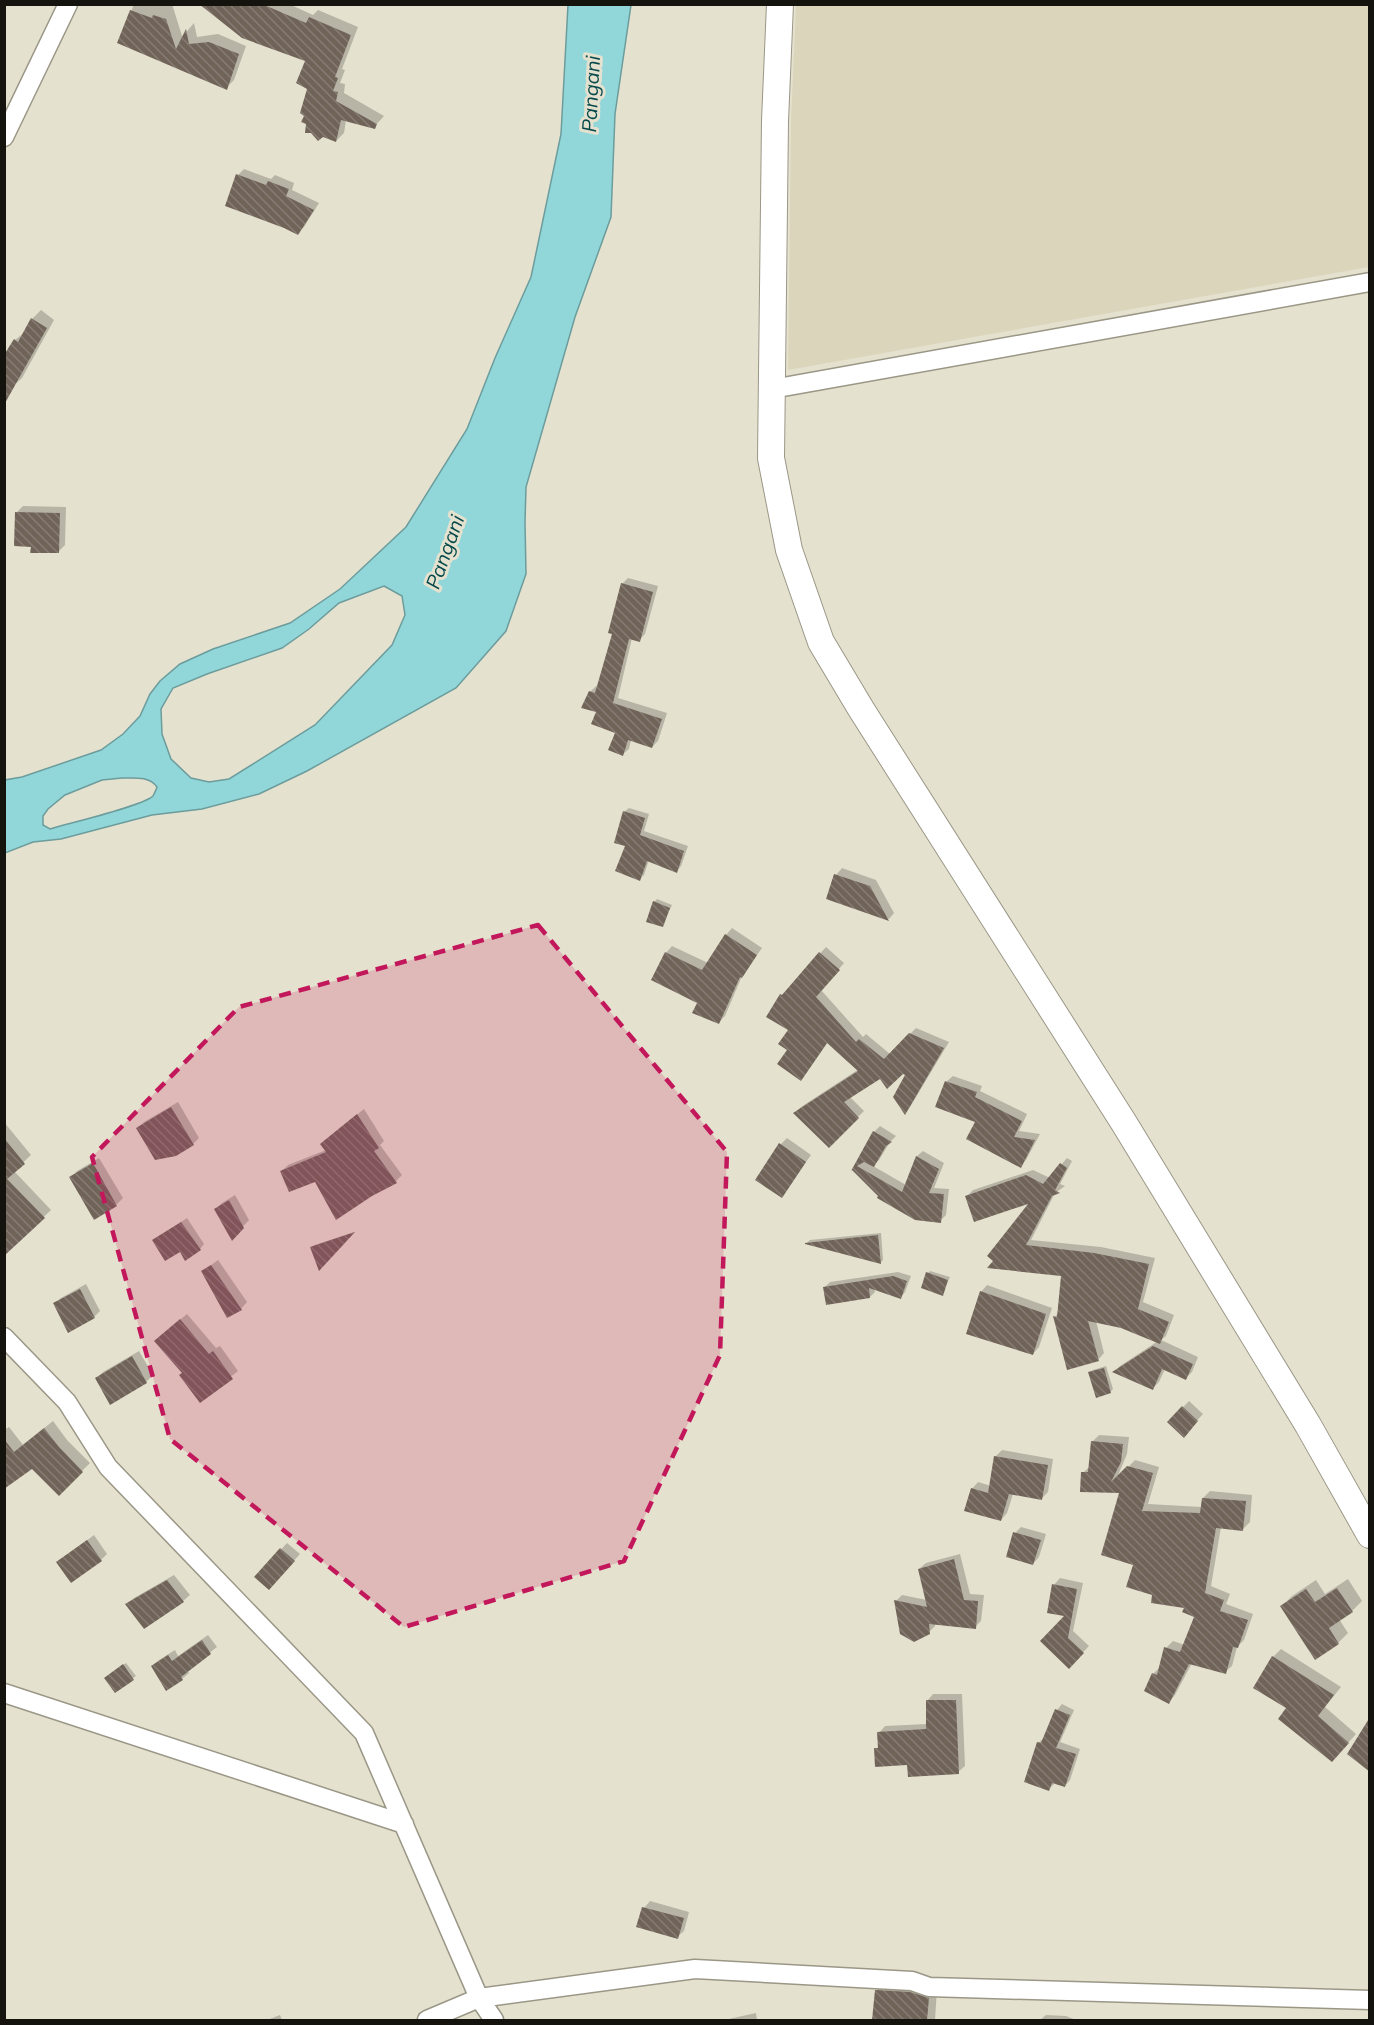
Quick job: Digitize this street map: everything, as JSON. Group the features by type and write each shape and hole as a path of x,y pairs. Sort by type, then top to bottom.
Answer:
{"main road":[{"path":"780,4 775,121 771,458 789,550 821,642 861,709 1124,1123 1308,1425 1370,1535"}],"street":[{"path":"4,137 68,4"},
{"path":"772,389 1370,282"},
{"path":"4,1337 67,1402 108,1467 364,1733 479,1998 494,2020"},
{"path":"4,1693 404,1824"},
{"path":"427,2020 479,1998 695,1969 912,1981 930,1987 1370,2000"}],"highlighted area":[{"path":"538,925 727,1152 720,1355 624,1561 404,1627 170,1439 92,1157 239,1007"}],"shaded area":[{"path":"796,5 1369,5 1369,267 788,370 791,121"}],"water":[{"name":"Pangani","path":"568,5 631,5 615,114 611,217 575,317 526,487 526,574 506,631 456,688 307,771 259,794 202,809 152,815 61,839 33,842 5,853 5,780 22,777 101,750 123,734 140,716 150,694 160,681 180,664 213,649 290,623 340,589 406,527 467,429 531,277 561,134","holes":["384,586 402,596 405,615 392,645 315,725 229,779 209,782 191,778 171,759 162,734 161,709 173,688 282,648 309,629 339,603","146,779 154,783 157,788 153,796 121,809 50,829 43,825 43,816 48,809 65,795 102,780"]}],"building":[{"path":"199,4 262,4 306,23 309,17 351,35 335,77 338,78 333,91 338,92 336,101 377,124 375,129 341,120 336,142 323,137 318,141 311,133 305,133 306,124 301,122 304,116 300,113 307,89 296,83 305,61 242,38"},
{"path":"130,10 152,18 153,15 166,19 176,49 186,29 189,44 209,42 239,54 227,90 117,43"},
{"path":"236,174 266,185 268,181 289,189 286,196 314,210 298,235 225,206"},
{"path":"31,318 47,328 4,405 4,355 14,339 18,342"},
{"path":"15,512 60,513 59,553 30,553 31,547 14,546"},
{"path":"621,583 653,592 640,642 629,639 613,703 662,719 652,748 628,740 623,756 608,750 615,733 591,724 596,712 581,708 589,691 595,693 612,634 608,633"},
{"path":"623,811 645,818 640,835 684,851 677,873 647,861 640,881 615,871 625,846 614,843"},
{"path":"834,874 870,886 889,921 826,899"},
{"path":"653,901 670,908 663,927 646,922"},
{"path":"725,934 757,955 742,978 740,977 719,1024 692,1013 697,1003 651,980 665,952 702,970"},
{"path":"819,952 840,970 816,997 856,1042 859,1039 884,1059 909,1033 944,1048 905,1115 893,1097 905,1075 903,1074 887,1089 880,1079 844,1102 859,1118 829,1148 793,1113 858,1071 827,1043 801,1081 777,1064 787,1050 778,1044 788,1030 766,1017 780,994 782,995"},
{"path":"945,1081 977,1092 975,1097 1022,1121 1014,1137 1035,1140 1021,1168 966,1139 975,1122 935,1107"},
{"path":"171,1107 194,1145 176,1156 155,1160 136,1128"},
{"path":"357,1114 379,1148 374,1151 397,1183 372,1196 336,1220 315,1182 289,1192 280,1171 326,1152 320,1144"},
{"path":"873,1131 892,1142 886,1146 874,1167 864,1162 857,1166 902,1192 916,1156 939,1169 929,1193 944,1194 941,1223 915,1220 877,1198 878,1196 852,1170"},
{"path":"4,1138 25,1164 7,1179 45,1218 4,1256"},
{"path":"779,1143 806,1162 782,1198 755,1180"},
{"path":"93,1163 117,1206 94,1220 69,1177"},
{"path":"1060,1163 1067,1168 1055,1190 1060,1193 1052,1196 1026,1245 1094,1253 1149,1264 1138,1309 1169,1322 1160,1344 1121,1328 1088,1321 1099,1361 1067,1370 1053,1316 1057,1317 1061,1276 987,1268 993,1261 987,1256 1028,1204 974,1222 965,1196 1026,1175 1043,1184"},
{"path":"229,1200 244,1228 232,1241 214,1209"},
{"path":"181,1222 201,1250 185,1261 180,1252 165,1261 152,1240"},
{"path":"355,1232 319,1271 310,1247"},
{"path":"878,1235 881,1264 805,1244 805,1243"},
{"path":"211,1265 242,1310 227,1318 201,1271"},
{"path":"926,1272 948,1280 943,1296 921,1288"},
{"path":"893,1276 907,1281 901,1299 869,1288 870,1298 826,1305 823,1287"},
{"path":"80,1289 95,1318 68,1333 53,1303"},
{"path":"980,1291 1046,1314 1033,1355 966,1334"},
{"path":"180,1319 209,1354 213,1351 233,1379 200,1403 179,1375 182,1373 154,1341"},
{"path":"1153,1346 1193,1364 1186,1380 1162,1369 1153,1390 1112,1372"},
{"path":"132,1356 147,1383 110,1405 95,1378"},
{"path":"1104,1368 1111,1393 1096,1398 1088,1372"},
{"path":"1182,1406 1198,1421 1184,1438 1167,1422"},
{"path":"44,1428 83,1472 59,1496 32,1469 4,1489 4,1439 14,1452"},
{"path":"1091,1441 1123,1444 1121,1462 1111,1482 1127,1466 1153,1473 1142,1511 1200,1513 1202,1498 1246,1501 1243,1531 1216,1528 1205,1593 1224,1600 1220,1611 1248,1620 1238,1648 1233,1647 1226,1674 1189,1664 1169,1704 1144,1691 1152,1673 1157,1675 1164,1647 1180,1652 1194,1617 1182,1612 1184,1608 1151,1603 1152,1595 1126,1587 1133,1565 1101,1555 1119,1493 1080,1492 1081,1472 1088,1472"},
{"path":"994,1456 1048,1465 1042,1500 1009,1494 1001,1521 964,1511 971,1488 988,1493"},
{"path":"1013,1532 1041,1540 1033,1565 1006,1557"},
{"path":"87,1540 102,1561 71,1583 56,1562"},
{"path":"280,1548 295,1561 269,1590 254,1577"},
{"path":"954,1559 964,1600 978,1601 976,1629 929,1624 930,1634 914,1642 900,1634 894,1600 927,1607 918,1569"},
{"path":"167,1580 184,1602 144,1629 125,1604"},
{"path":"1052,1584 1077,1589 1068,1638 1084,1653 1069,1669 1040,1641 1064,1616 1047,1613"},
{"path":"1337,1588 1353,1612 1329,1628 1339,1644 1315,1660 1280,1606 1306,1589 1315,1602"},
{"path":"202,1640 211,1654 181,1677 183,1680 166,1691 151,1666 168,1655 172,1661"},
{"path":"1272,1656 1334,1695 1318,1716 1349,1743 1332,1762 1278,1719 1286,1708 1253,1688"},
{"path":"123,1664 134,1680 115,1693 104,1678"},
{"path":"926,1700 956,1700 959,1774 908,1777 907,1765 875,1767 874,1748 878,1748 877,1732 926,1729"},
{"path":"1055,1709 1070,1715 1056,1748 1076,1754 1065,1787 1052,1783 1049,1791 1024,1782 1037,1742 1041,1743"},
{"path":"1370,1717 1370,1772 1347,1754"},
{"path":"642,1907 684,1918 678,1939 636,1927"},
{"path":"875,1990 910,1992 929,1998 927,2020 872,2020"}]}
